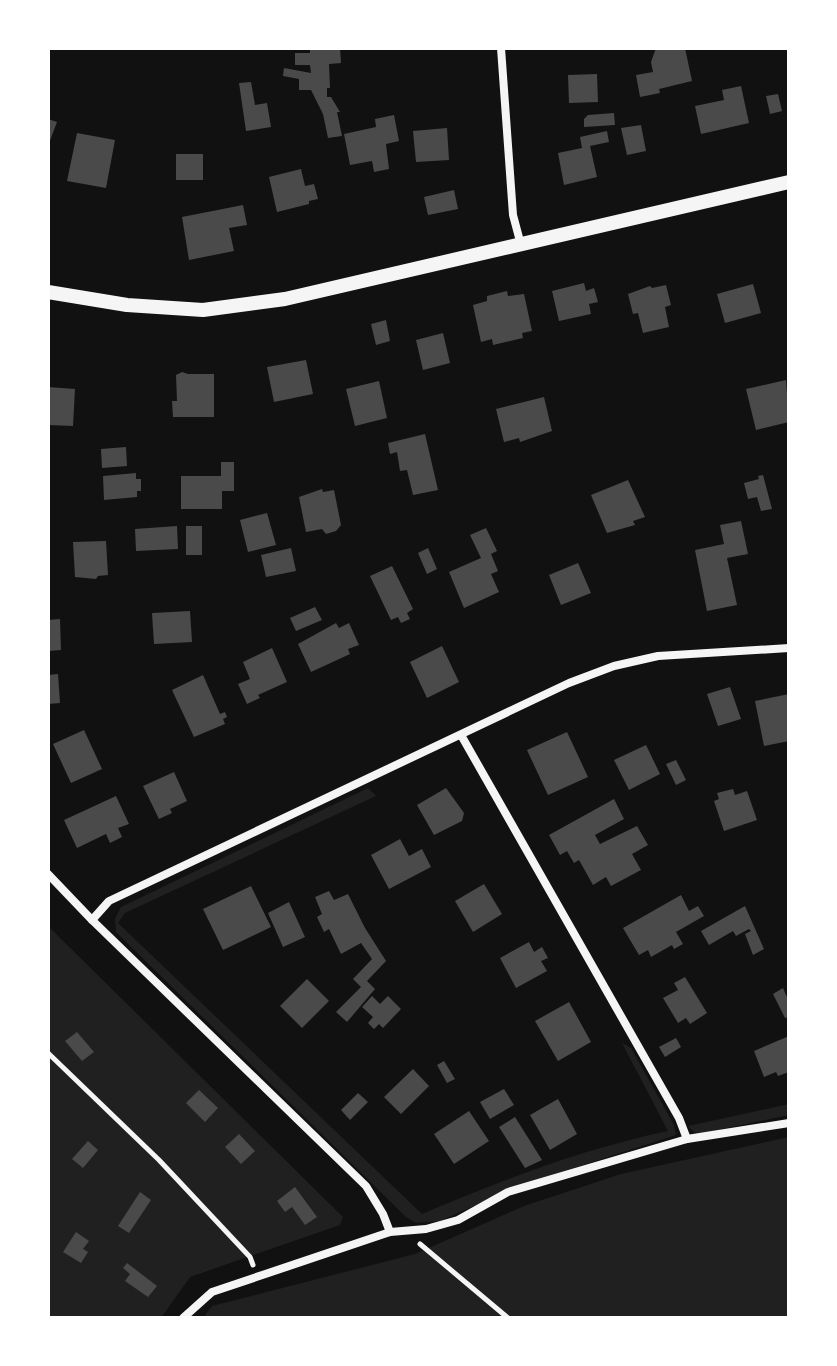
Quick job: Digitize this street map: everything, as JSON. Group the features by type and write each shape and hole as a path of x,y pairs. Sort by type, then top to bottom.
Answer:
{"street":[{"path":"501,48 513,215 521,245"},
{"path":"48,292 127,305 203,310 285,299 789,182"},
{"path":"92,920 109,901 569,683 614,666 658,656 789,648"},
{"path":"461,735 679,1118 687,1139"},
{"path":"48,874 366,1186 390,1232"},
{"path":"183,1318 212,1292 390,1232 426,1229 458,1220 508,1192 687,1139 789,1123"}],"path":[{"path":"48,1053 159,1160 250,1257 257,1276"},
{"path":"405,1231 508,1318"}],"shaded area":[{"path":"368,788 376,796 125,913 118,923 422,1214 543,1166 668,1131 622,1043 631,1048 674,1125 676,1135 524,1184 440,1221 416,1223 406,1217 116,932 115,919 121,907"},
{"path":"48,926 343,1217 340,1225 190,1277 161,1318 48,1318"},
{"path":"789,1104 789,1115 703,1133 694,1132 688,1126"},
{"path":"789,1137 789,1318 203,1318 212,1306 415,1254 524,1206 621,1174"}],"building":[{"path":"310,48 340,48 341,63 329,64 330,88 327,88 327,97 331,97 340,112 337,112 342,136 328,138 323,114 311,90 299,90 299,79 283,76 284,68 311,73 310,65 295,65 295,53 310,53"},
{"path":"656,48 685,48 692,81 640,97 636,75 653,72 651,62"},
{"path":"597,74 598,102 569,103 568,75"},
{"path":"251,82 255,105 267,103 271,127 246,131 239,83"},
{"path":"741,86 749,123 701,134 695,106 724,100 722,90"},
{"path":"778,94 782,111 770,114 766,96"},
{"path":"614,113 615,125 584,127 584,119 588,115"},
{"path":"394,115 399,141 386,144 389,169 374,172 372,161 350,165 344,134 376,127 375,119"},
{"path":"48,119 57,122 48,146"},
{"path":"641,125 646,151 627,155 621,128"},
{"path":"447,128 449,160 416,162 413,131"},
{"path":"607,131 609,142 590,146 597,177 564,185 558,153 582,148 580,137"},
{"path":"77,133 115,140 106,188 67,181"},
{"path":"176,154 203,154 203,180 176,180"},
{"path":"301,169 305,186 314,184 318,199 277,212 269,177"},
{"path":"454,190 458,209 428,215 424,197"},
{"path":"243,205 247,225 229,228 234,251 189,260 182,217"},
{"path":"584,283 586,291 594,288 598,302 589,304 591,314 559,321 552,291"},
{"path":"753,284 761,313 725,323 717,294"},
{"path":"666,285 671,305 665,307 669,327 643,333 638,313 633,314 628,294 650,286"},
{"path":"507,291 508,296 524,294 532,331 522,333 523,338 493,345 492,339 481,342 473,305 487,301 487,296"},
{"path":"386,320 390,341 376,345 371,324"},
{"path":"443,333 450,363 423,370 416,340"},
{"path":"306,360 313,394 274,402 267,367"},
{"path":"182,372 214,374 214,417 173,417 172,401 177,401 176,375"},
{"path":"786,380 789,422 756,430 746,389"},
{"path":"379,381 387,418 355,426 346,389"},
{"path":"48,387 75,389 73,426 48,425"},
{"path":"544,397 552,431 520,442 519,438 504,442 496,409"},
{"path":"425,434 438,490 413,495 407,470 400,471 397,452 390,454 388,443"},
{"path":"126,447 127,466 102,468 101,449"},
{"path":"221,462 234,462 234,491 222,491 222,509 181,509 181,476 221,476"},
{"path":"136,473 136,479 141,479 141,491 137,491 137,497 104,500 103,476"},
{"path":"763,475 772,509 761,511 757,497 748,499 744,483"},
{"path":"628,480 645,517 633,521 635,525 607,533 591,495"},
{"path":"322,489 323,492 334,490 341,525 336,531 326,534 322,529 306,532 299,497"},
{"path":"267,513 276,545 248,552 240,520"},
{"path":"741,521 748,554 727,558 737,605 707,611 695,550 724,544 720,525"},
{"path":"177,526 178,549 136,551 135,529"},
{"path":"186,526 202,526 202,555 186,555"},
{"path":"486,528 497,551 491,554 498,571 491,574 499,592 464,608 449,572 481,558 470,535"},
{"path":"106,541 108,575 96,579 75,577 73,542"},
{"path":"291,548 296,571 266,577 261,555"},
{"path":"428,548 437,569 427,574 418,553"},
{"path":"578,563 591,593 561,605 549,575"},
{"path":"392,566 413,609 407,613 410,619 401,623 398,617 391,620 370,576"},
{"path":"315,607 322,620 296,631 290,618"},
{"path":"190,611 192,642 154,644 152,613"},
{"path":"60,619 61,650 48,651 48,620"},
{"path":"336,623 339,628 349,623 359,645 348,649 350,654 311,672 298,644"},
{"path":"442,646 459,682 427,698 410,662"},
{"path":"272,648 287,682 258,695 260,698 247,704 238,684 250,679 243,662"},
{"path":"58,674 60,703 48,704 48,675"},
{"path":"203,675 220,714 225,712 227,717 223,719 225,724 194,737 172,690"},
{"path":"730,687 741,719 718,726 707,694"},
{"path":"789,694 789,741 764,746 755,701"},
{"path":"84,730 102,769 71,783 53,744"},
{"path":"567,732 588,777 548,795 527,750"},
{"path":"646,745 660,774 629,790 614,760"},
{"path":"676,760 686,780 676,785 666,764"},
{"path":"174,772 187,801 170,809 172,813 159,819 143,786"},
{"path":"446,788 464,813 462,821 434,835 417,805"},
{"path":"733,789 735,795 747,791 757,820 724,831 714,801 719,799 717,793"},
{"path":"116,796 129,824 118,828 122,837 110,843 106,834 77,848 64,820"},
{"path":"614,799 624,819 595,835 600,844 637,826 648,845 632,854 641,870 611,886 606,877 593,885 579,860 574,863 567,851 560,855 549,835"},
{"path":"400,839 409,856 422,849 431,867 389,889 371,855"},
{"path":"484,884 502,914 473,932 455,901"},
{"path":"251,886 271,927 223,950 203,909"},
{"path":"329,891 334,900 348,894 386,961 367,981 375,989 347,1022 336,1012 361,987 353,979 372,959 361,943 341,954 329,929 324,932 317,917 322,914 315,897"},
{"path":"681,895 689,911 698,906 704,916 676,932 683,944 674,949 672,945 651,957 648,950 639,955 623,928"},
{"path":"289,902 305,937 283,947 268,913"},
{"path":"745,906 764,949 753,955 745,934 751,931 749,929 736,936 733,931 709,945 701,931"},
{"path":"529,942 534,952 542,947 548,958 541,961 547,971 516,988 500,958"},
{"path":"685,977 707,1013 690,1024 686,1018 678,1023 663,998 678,990 674,983"},
{"path":"307,979 329,1001 302,1028 280,1006"},
{"path":"783,988 789,1002 789,1017 785,1018 773,994"},
{"path":"372,996 380,1004 388,996 401,1009 383,1028 379,1024 374,1029 368,1023 373,1017 362,1007"},
{"path":"569,1002 591,1042 558,1061 535,1021"},
{"path":"77,1032 94,1052 82,1061 65,1041"},
{"path":"789,1036 789,1072 778,1076 776,1072 764,1077 754,1051"},
{"path":"676,1038 681,1047 665,1057 659,1047"},
{"path":"444,1061 455,1079 447,1083 437,1065"},
{"path":"413,1069 429,1086 401,1114 384,1097"},
{"path":"504,1089 514,1105 490,1119 480,1102"},
{"path":"199,1090 218,1108 205,1122 186,1103"},
{"path":"358,1093 368,1102 350,1120 341,1110"},
{"path":"558,1099 577,1134 550,1150 530,1115"},
{"path":"469,1111 489,1141 454,1164 434,1134"},
{"path":"515,1117 542,1160 525,1168 499,1127"},
{"path":"239,1134 255,1151 241,1164 225,1147"},
{"path":"88,1141 98,1150 83,1168 72,1159"},
{"path":"295,1187 317,1217 305,1225 292,1207 285,1212 277,1201"},
{"path":"140,1192 151,1200 129,1233 118,1226"},
{"path":"76,1232 89,1241 83,1249 88,1252 81,1263 63,1252"},
{"path":"127,1263 157,1286 148,1297 125,1281 130,1274 123,1268"}]}
